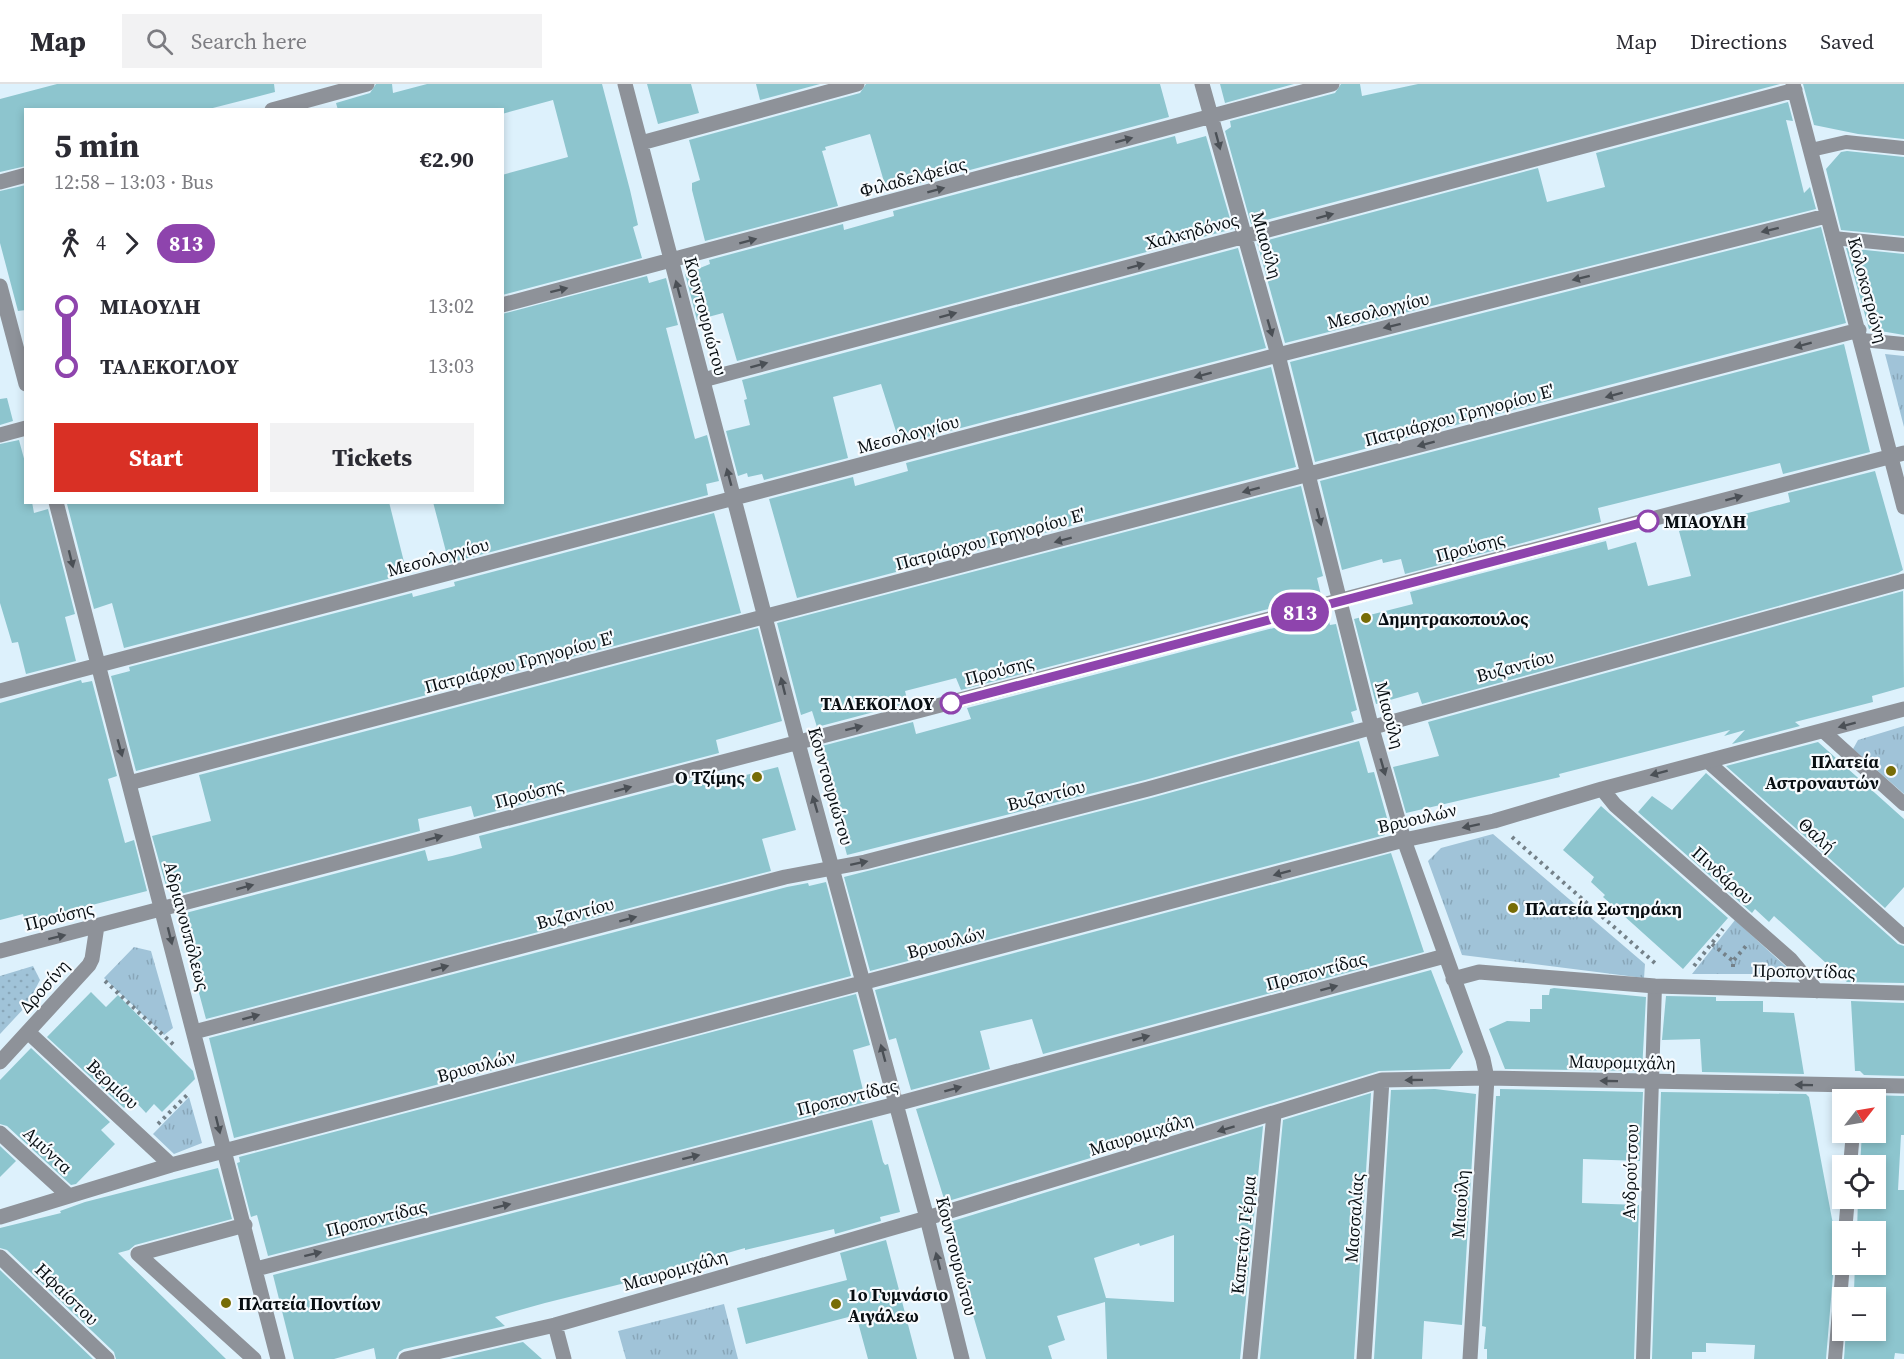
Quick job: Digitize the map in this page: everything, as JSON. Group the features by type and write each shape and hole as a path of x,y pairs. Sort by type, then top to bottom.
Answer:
{"street":[{"path":"279,108 367,84"},
{"name":"Κουντουριώτου","path":"625,84 963,1359"},
{"path":"641,143 857,84"},
{"name":"Μιαούλη","path":"1202,84 1278,355 1342,601 1371,726 1404,840 1483,1059 1487,1078 1470,1359"},
{"name":"Φιλαδελφείας","path":"504,304 671,262 1332,84"},
{"name":"Κολοκοτρώνη","path":"1794,87 1826,216 1898,455 1904,507"},
{"name":"Χαλκηδόνος","path":"703,380 1244,237 1794,87"},
{"path":"0,182 24,176"},
{"name":"Μεσολογγίου","path":"0,691 735,500 1278,355 1826,216"},
{"path":"0,286 24,376"},
{"name":"Πατριάρχου Γρηγορίου Ε'","path":"129,783 1308,475 1860,335"},
{"path":"0,435 24,429"},
{"name":"Προύσης","path":"0,951 1898,455"},
{"name":"Αδριανουπόλεως","path":"57,504 278,1359"},
{"name":"Βυζαντίου","path":"194,1032 785,877 834,868 1137,792 1904,581"},
{"name":"Βρυουλών","path":"0,1217 171,1165 865,984 1404,840 1494,821 1707,760 1904,709"},
{"name":"Πινδάρου","path":"1602,789 1615,805 1791,960 1817,991"},
{"name":"Δροσίνη","path":"0,1062 89,965 93,959 97,926"},
{"name":"Προποντίδας","path":"256,1269 896,1104 1445,956"},
{"name":"Προποντίδας","path":"1453,980 1479,972 1655,986 1904,993"},
{"name":"Βερμίου","path":"28,1032 171,1165"},
{"name":"Μαυρομιχάλη","path":"406,1359 555,1324 927,1218 1382,1080 1487,1078 1651,1082 1832,1092"},
{"name":"Μασσαλίας","path":"1364,1359 1382,1080"},
{"name":"Μαυρομιχάλη","path":"1883,1089 1904,1086"},
{"name":"Καπετάν Γέρμα","path":"1250,1359 1274,1114"},
{"name":"Αμύντα","path":"0,1133 69,1196"},
{"path":"245,1225 138,1254 254,1359"},
{"name":"Ηφαίστου","path":"0,1257 106,1359"},
{"path":"555,1324 564,1359"}],"lane":[{"path":"1811,150 1846,142 1904,148"},
{"path":"1833,238 1904,245"},
{"name":"Πατριάρχου Γρηγορίου Ε'","path":"1860,335 1904,344"},
{"path":"1823,731 1904,804"},
{"name":"Θαλή","path":"1707,760 1904,937"},
{"name":"Ανδρούτσου","path":"1643,1359 1655,986"},
{"path":"1835,1359 1842,1275"}],"path":[{"path":"1494,821 1657,962 1655,986"},
{"path":"1678,986 1736,912"},
{"path":"1712,944 1733,961"},
{"path":"89,965 172,1045 201,1056"},
{"path":"143,1139 206,1076"}],"green space":[{"path":"1885,354 1904,356 1904,427"},
{"name":"Πλατεία Αστροναυτών","path":"1904,726 1904,794 1853,749 1858,740"},
{"name":"Πλατεία Σωτηράκη","path":"1493,834 1645,964 1644,978 1462,955 1428,861 1441,848"},
{"path":"1735,920 1794,974 1692,974"},
{"path":"134,947 151,951 173,1028 164,1035 104,978"},
{"path":"33,966 40,980 27,1005 0,1034 0,976"},
{"path":"189,1097 202,1143 174,1154 153,1134"},
{"path":"724,1304 738,1359 626,1359 618,1331"}],"building":[{"path":"57,84 274,84 275,92 213,108 24,108 24,166 0,172 0,99"},
{"path":"376,84 392,84 393,93 427,84 602,84 630,190 638,225 633,227 642,258 504,294 504,174 568,157 553,100 504,113 504,108 337,108 336,103 370,93"},
{"path":"647,84 691,84 699,113 658,124"},
{"path":"756,84 820,84 760,100"},
{"path":"866,84 1160,84 1169,117 887,192 870,134 825,147 826,150 822,151 838,206 705,241 692,190 692,183 700,180 689,140 860,93"},
{"path":"1220,84 1294,84 1225,103"},
{"path":"1341,84 1360,84 1362,96 1418,84 1780,84 1251,224 1225,131 1231,127 1230,121 1335,93"},
{"path":"1803,84 1904,84 1904,139 1858,134 1814,125"},
{"path":"1788,102 1793,121 1786,120 1804,193 1810,187 1816,209 1285,343 1257,243 1538,168 1547,202 1605,187 1596,153"},
{"path":"1175,136 1177,144 1206,136 1233,229 737,361 723,313 697,320 685,274 710,264 709,260 843,224 844,230 894,216 893,211"},
{"path":"1841,152 1904,157 1904,236 1841,230 1826,169"},
{"path":"24,185 24,310 18,311 0,243 0,191"},
{"path":"1821,227 1846,323 1315,462 1290,362"},
{"path":"1238,248 1266,348 900,444 881,384 833,397 848,458 764,480 762,474 748,477 747,473 738,476 726,431 750,425 742,380"},
{"path":"1846,248 1904,254 1904,335 1869,329"},
{"path":"647,276 649,283 666,278 678,325 666,328 695,439 707,435 719,481 706,484 708,495 449,563 434,504 504,504 504,313"},
{"path":"1844,344 1870,452 1783,474 1780,463 1598,508 1601,522 1405,574 1401,559 1383,563 1382,559 1342,570 1320,481"},
{"path":"1271,367 1296,467 797,598 769,499 853,477 855,486 908,471 906,463"},
{"path":"7,398 13,421 0,425 0,399"},
{"path":"19,440 24,459 24,504 32,504 34,513 48,509 75,614 65,617 76,661 26,674 18,642 12,643 0,603 0,444"},
{"path":"1875,471 1903,570 1898,573 1422,704 1418,692 1376,704 1354,619 1413,604 1410,592 1606,541 1608,550 1636,542 1648,586 1691,576 1679,531 1790,502 1788,493"},
{"path":"1301,486 1323,576 1317,578 1321,595 961,690 956,678 905,691 908,703 817,727 812,711 801,715 777,623"},
{"path":"67,504 390,504 407,574 124,648 112,603 94,609"},
{"path":"714,513 741,613 136,771 111,676 130,671 129,667 412,593 413,597 455,586 454,582"},
{"path":"1903,591 1904,687 1872,696 1873,702 1795,722 1800,726 1732,744 1745,730 1724,736 1730,730 1559,774 1560,777 1406,813 1393,767 1439,756 1428,722"},
{"path":"1327,614 1330,625 1336,624 1357,710 1351,712 1354,722 1145,780 847,855 820,754 824,753 822,746 913,722 916,734 971,719 967,708"},
{"path":"758,628 782,721 716,740 719,753 474,817 471,806 418,819 420,831 173,896 170,885 166,886 152,836 211,821 199,775"},
{"path":"81,680 82,683 92,681 117,776 108,779 125,843 134,840 147,891 25,922 23,914 0,920 0,703"},
{"path":"1359,741 1368,773 1374,772 1387,818 1380,820 1385,835 870,971 844,877 1151,798"},
{"path":"1818,742 1904,819 1904,887 1885,908 1726,766"},
{"path":"778,767 796,830 762,839 771,871 206,1019 178,915 425,850 428,861 452,856 482,848 479,836 724,772 726,780"},
{"path":"1706,773 1898,944 1904,946 1904,983 1847,982 1774,916 1769,922 1755,909 1752,913 1638,812 1652,796 1672,810"},
{"path":"1601,806 1728,918 1683,969 1603,897 1605,895 1591,882 1594,877 1563,850"},
{"path":"1391,853 1424,952 1043,1054 1032,1019 980,1031 990,1069 911,1090 896,1038 889,1040 875,990"},
{"path":"826,882 851,976 234,1138 209,1038 787,887 808,883 809,886"},
{"path":"1431,970 1463,1052 1450,1069 1379,1071 945,1202 916,1109"},
{"path":"1550,989 1646,997 1642,1071 1505,1069 1489,1029 1507,1021 1530,1022 1530,1009 1542,1009 1542,995 1549,995"},
{"path":"91,992 106,1007 118,995 193,1071 195,1079 162,1112 154,1104 146,1113 133,1099 124,1108 47,1037"},
{"path":"856,994 870,1045 853,1050 866,1102 268,1256 257,1215 251,1217 237,1163 240,1162 239,1157"},
{"path":"1666,996 1716,997 1716,1001 1763,1001 1763,1012 1794,1013 1804,1074 1702,1072 1700,1039 1662,1040"},
{"path":"1851,1001 1904,1003 1904,1076 1864,1075 1860,1071 1855,1071"},
{"path":"31,1048 110,1122 101,1130 115,1144 76,1184 71,1185 7,1126 0,1124 0,1080"},
{"path":"1435,1089 1476,1094 1462,1325 1424,1321 1422,1359 1374,1359 1391,1090"},
{"path":"1500,1089 1643,1092 1640,1161 1583,1159 1582,1203 1639,1205 1634,1359 1487,1359 1487,1349 1484,1349 1486,1327 1482,1326 1496,1096 1500,1096"},
{"path":"1661,1092 1806,1094 1809,1097 1832,1221 1833,1275 1826,1359 1754,1359 1755,1345 1706,1343 1706,1352 1692,1352 1692,1359 1652,1359"},
{"path":"1371,1093 1354,1359 1260,1359 1283,1120"},
{"path":"1886,1096 1904,1096 1904,1135 1901,1135 1898,1190 1904,1190 1904,1354 1895,1353 1894,1359 1844,1359 1845,1341 1886,1341 1886,1287 1854,1287 1855,1275 1886,1275 1886,1221 1857,1221 1858,1209 1886,1209 1886,1155 1861,1155 1861,1143 1886,1143"},
{"path":"872,1120 883,1162 885,1165 888,1164 900,1212 880,1217 881,1221 835,1234 834,1229 745,1250 745,1248 685,1265 685,1268 495,1317 505,1326 404,1349 399,1352 396,1359 376,1359 374,1348 334,1359 294,1359 273,1275"},
{"path":"1263,1126 1240,1359 1107,1359 1105,1302 1057,1316 1065,1340 1048,1346 1052,1359 986,1359 946,1223","holes":["1174,1235 1174,1302 1106,1298 1094,1258 1139,1243 1140,1246"]},
{"path":"0,1146 16,1161 0,1177"},
{"path":"218,1168 232,1219 135,1245 129,1250 118,1253 226,1359 116,1359 114,1352 7,1250 0,1248 0,1228 61,1213 60,1211 85,1202"},
{"path":"886,1240 917,1359 868,1359 856,1315 746,1344 737,1308 847,1280 840,1253"},
{"path":"0,1270 93,1359 0,1359"},
{"path":"523,1342 542,1359 450,1359"}],"bus line":[{"name":"813","path":"951,703 1648,521"}],"place":[{"name":"ΜΙΑΟΥΛΗ","path":"1648,521"},
{"name":"Δημητρακοπουλος","path":"1366,618"},
{"name":"ΤΑΛΕΚΟΓΛΟΥ","path":"951,703"},
{"name":"Πλατεία Αστροναυτών","path":"1891,771"},
{"name":"Ο Τζίμης","path":"757,777"},
{"name":"Πλατεία Σωτηράκη","path":"1513,908"},
{"name":"Πλατεία Ποντίων","path":"226,1303"},
{"name":"1ο Γυμνάσιο Αιγάλεω","path":"836,1304"}]}
